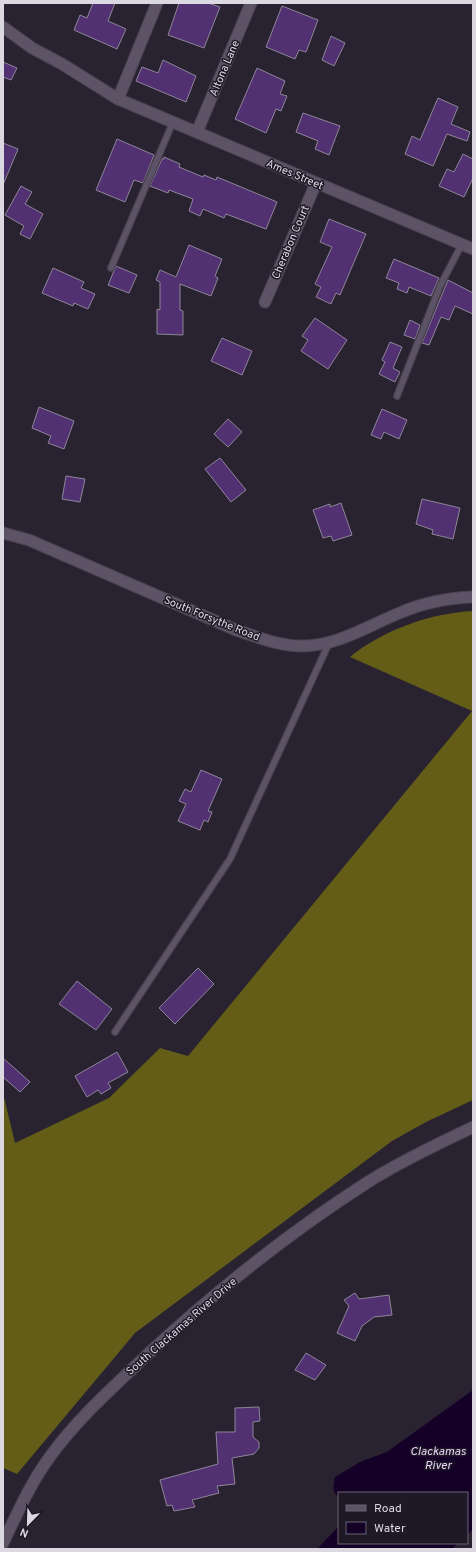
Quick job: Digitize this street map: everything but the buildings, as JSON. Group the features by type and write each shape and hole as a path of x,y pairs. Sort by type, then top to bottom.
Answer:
{"street":[{"path":"118,99 157,3"},
{"name":"Altona Lane","path":"197,132 251,3"},
{"name":"Ames Street","path":"3,27 32,48 62,64 118,99 473,249"},
{"name":"Cherabon Court","path":"265,302 316,183"},
{"name":"South Forsythe Road","path":"3,533 29,540 253,636 292,646 329,643 350,636 417,606 444,599 473,597"},
{"name":"South Clackamas River Drive","path":"3,1542 36,1479 67,1435 103,1396 182,1322 215,1294 290,1237 368,1182 405,1161 473,1127"}],"lane":[{"path":"111,268 172,122"},
{"path":"397,396 440,286 462,244"},
{"path":"115,1032 165,953 230,859 329,643"}],"shaded area":[{"path":"473,611 473,1100 426,1122 392,1141 135,1333 17,1474 3,1468 3,1093 15,1143 109,1098 160,1048 188,1056 472,711 350,657 363,647 392,631 424,619 457,612"}],"water":[{"name":"Clackamas River","path":"473,1390 473,1529 468,1534 468,1492 338,1492 338,1497 337,1496 334,1489 335,1477 360,1462 387,1452"},
{"path":"338,1527 338,1544 457,1544 452,1549 317,1549"}]}
